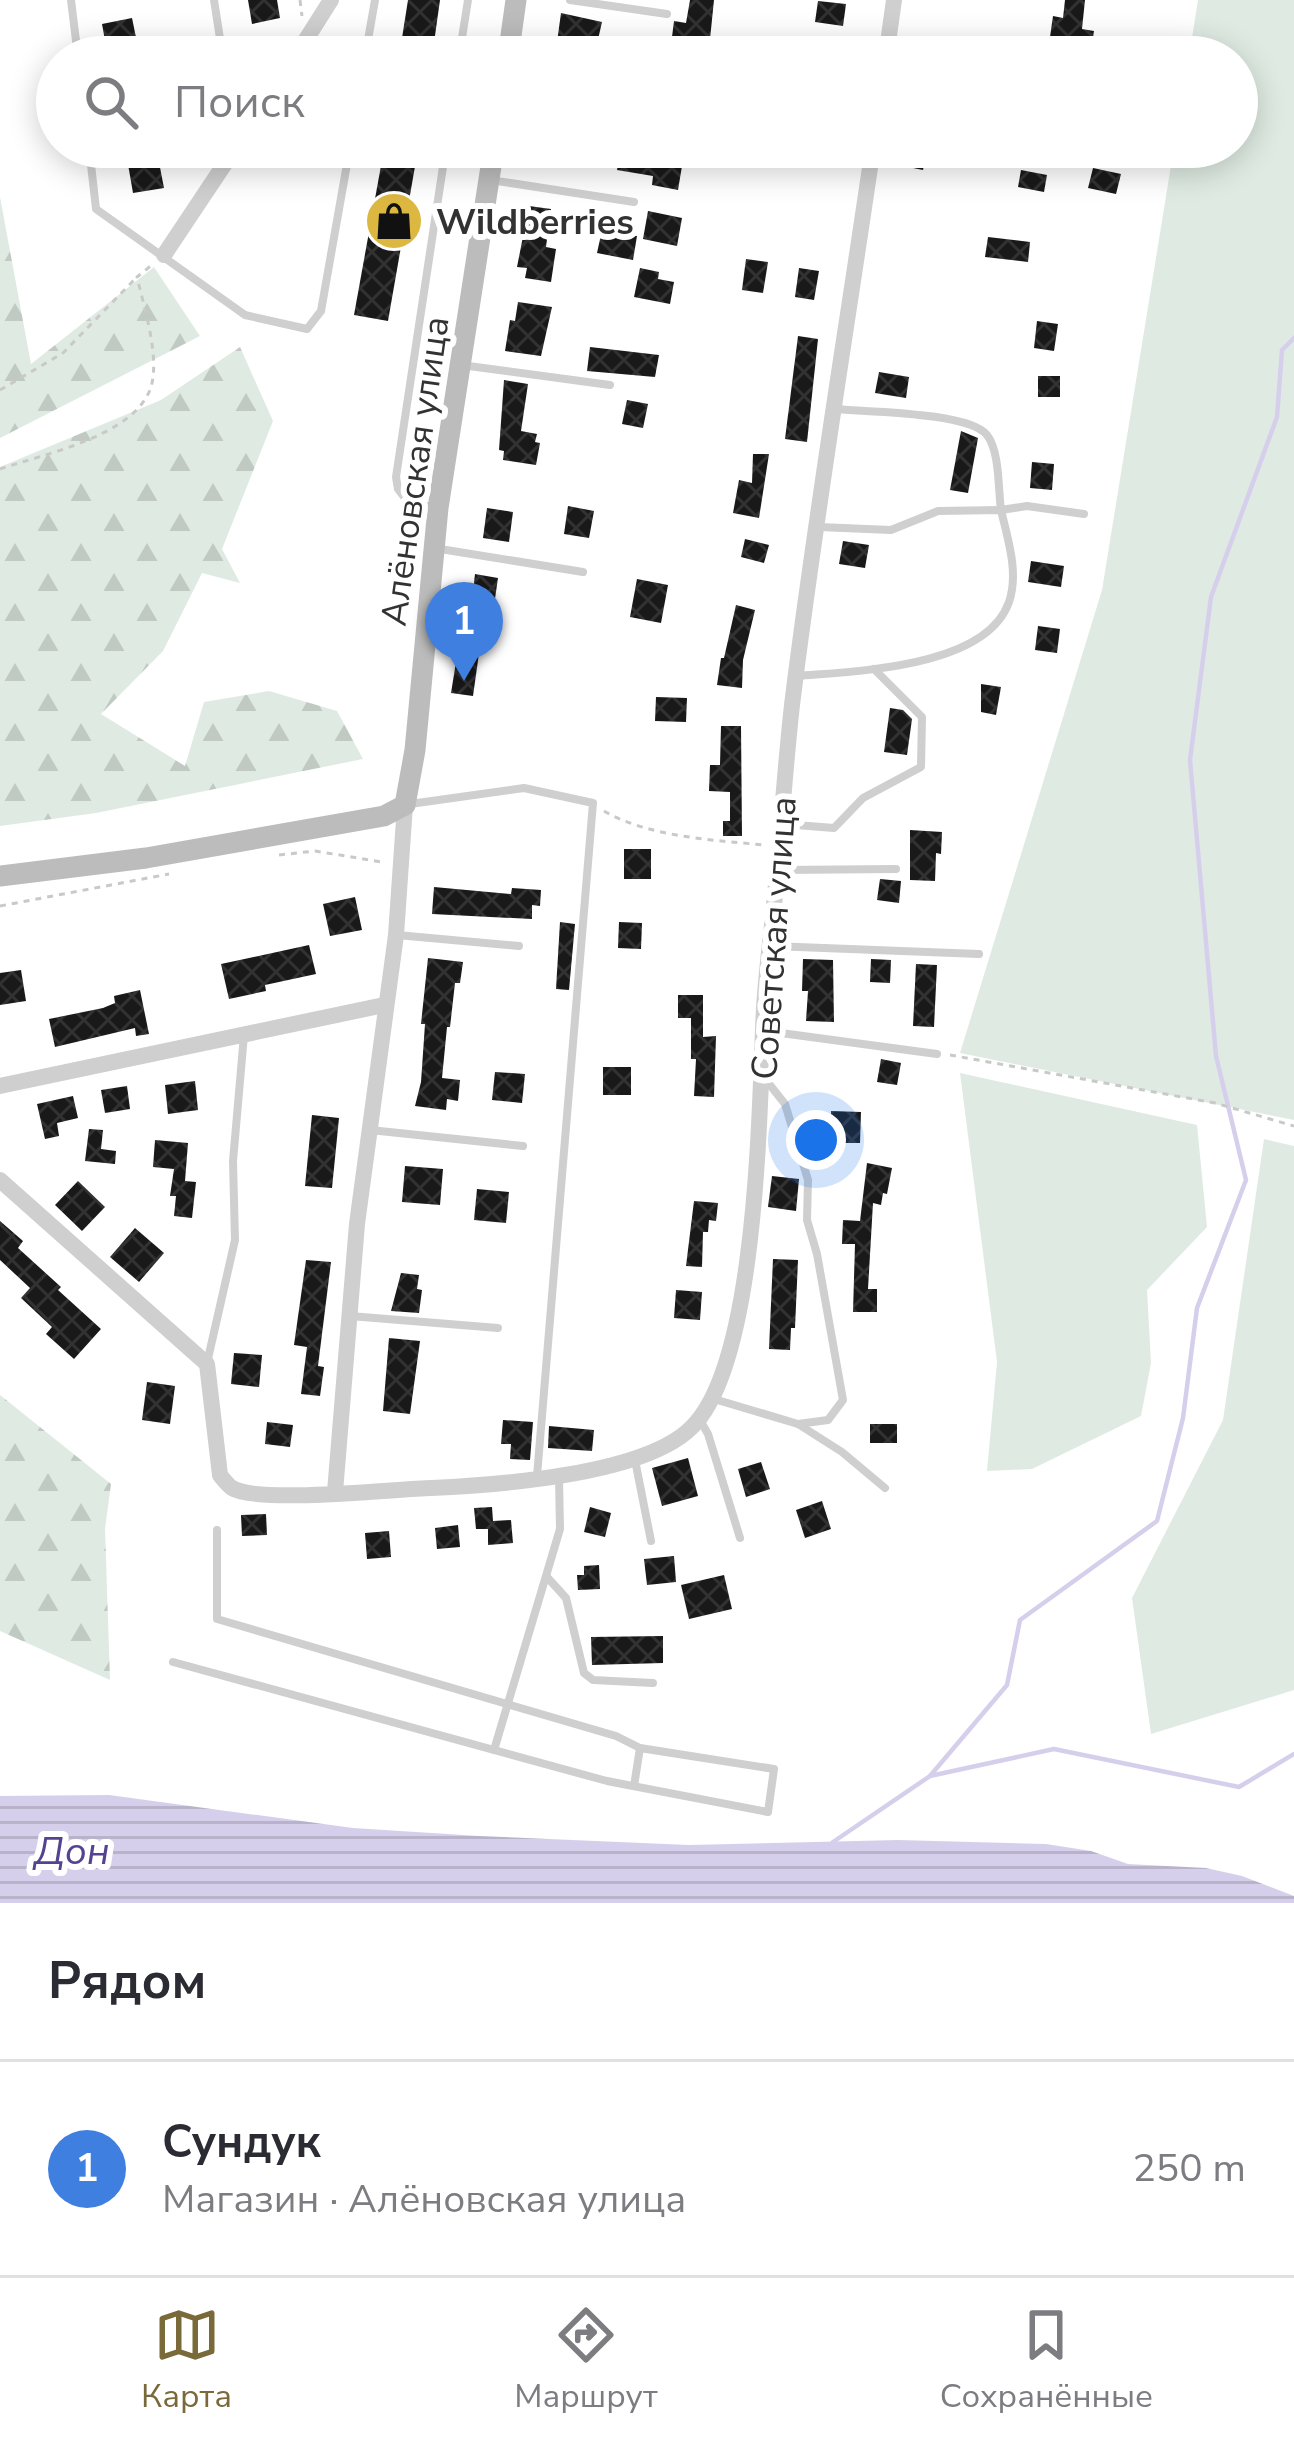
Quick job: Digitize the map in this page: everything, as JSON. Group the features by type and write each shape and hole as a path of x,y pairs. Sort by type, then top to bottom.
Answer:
{"street":[{"path":"309,36 332,0"},
{"path":"511,36 516,0"},
{"path":"889,36 894,0"},
{"path":"164,255 222,168"},
{"name":"Алёновская улица","path":"405,805 415,750 438,508 491,168"},
{"name":"Советская улица","path":"335,1492 559,1476 634,1457 675,1439 699,1419 713,1398 735,1326 752,1226 763,1030 796,676 869,168"},
{"path":"0,1180 207,1364 220,1474 230,1488 256,1494 335,1492 369,1130 396,935 405,805"},
{"path":"0,875 218,846 384,816 405,805"},
{"path":"0,1086 384,1005"}],"lane":[{"path":"70,0 75,36"},
{"path":"214,0 220,36"},
{"path":"369,36 375,0"},
{"path":"462,36 468,0"},
{"path":"570,0 667,14"},
{"path":"91,168 96,209 245,315 307,328 321,311 346,168"},
{"path":"438,508 408,502 398,489 396,476 443,168"},
{"path":"489,180 634,202"},
{"path":"460,364 610,385"},
{"path":"796,676 874,669 937,656 975,641 994,626 1009,603 1013,566 992,444 984,430 962,421 834,409"},
{"path":"818,527 891,530 938,512 1027,506 1084,514"},
{"path":"433,548 583,572"},
{"path":"782,824 833,828 863,798 921,767 922,717 874,669"},
{"path":"405,805 524,788 592,803 537,1478"},
{"path":"777,870 896,869"},
{"path":"396,935 519,946"},
{"path":"770,946 979,954"},
{"path":"763,1030 937,1054"},
{"path":"207,1364 235,1240 233,1161 244,1035"},
{"path":"763,1076 785,1104 808,1180 807,1220 818,1254 843,1400 828,1420 798,1424"},
{"path":"369,1130 523,1146"},
{"path":"349,1316 498,1328"},
{"path":"713,1398 798,1424 885,1488"},
{"path":"699,1419 708,1434 740,1538"},
{"path":"634,1457 651,1541"},
{"path":"494,1750 560,1529 559,1476"},
{"path":"173,1661 634,1786 768,1812 774,1769 640,1748 616,1736 217,1619 218,1530"},
{"path":"546,1576 566,1598 584,1673 593,1680 653,1682"},
{"path":"634,1786 640,1748"}],"path":[{"path":"0,391 63,353 136,277 164,255"},
{"path":"0,469 129,420 151,387 152,342 136,277"},
{"path":"592,803 616,818 678,834 779,847"},
{"path":"271,855 315,851 400,862"},
{"path":"0,906 126,885 187,869"},
{"path":"937,1054 1215,1103 1294,1126"}],"green space":[{"path":"1198,0 1294,0 1294,1120 960,1053 1102,590 1171,168 1258,168 1258,36 1192,36"},
{"path":"0,197 31,364 154,267 200,336 0,438"},
{"path":"240,347 273,421 222,549 240,583 202,573 163,651 101,714 185,766 204,702 269,691 337,711 363,759 96,813 0,826 0,467 161,400"},
{"path":"960,1073 1197,1125 1207,1227 1147,1290 1151,1363 1141,1416 1032,1469 987,1471 997,1362"},
{"path":"1264,1139 1294,1146 1294,1690 1151,1734 1132,1598 1223,1420"},
{"path":"0,1395 111,1484 105,1529 110,1680 0,1631"}],"water":[{"name":"Дон","path":"109,1795 353,1828 479,1836 689,1845 898,1840 1046,1844 1091,1851 1128,1864 1206,1868 1242,1876 1294,1896 1294,1903 0,1903 0,1796"}],"building":[{"path":"248,0 277,0 280,18 252,24"},
{"path":"408,0 440,0 435,36 402,36"},
{"path":"690,0 714,0 710,36 672,36 674,21 686,23"},
{"path":"1065,0 1085,0 1082,29 1094,31 1093,36 1050,36 1053,16 1063,18"},
{"path":"818,1 846,4 843,26 815,22"},
{"path":"561,13 602,22 599,36 558,36"},
{"path":"132,18 136,36 104,36 102,24"},
{"path":"129,168 160,168 164,188 133,193"},
{"path":"381,168 415,168 388,321 354,315"},
{"path":"682,168 678,190 652,185 653,176 617,170"},
{"path":"1093,168 1121,174 1116,194 1088,188"},
{"path":"1021,170 1047,175 1044,192 1018,187"},
{"path":"529,206 551,209 546,247 556,249 551,282 525,278 527,268 517,267"},
{"path":"648,211 682,218 677,246 643,239"},
{"path":"602,230 637,236 633,260 597,253"},
{"path":"988,237 1030,242 1028,262 985,257"},
{"path":"746,259 768,262 763,293 742,290"},
{"path":"640,268 674,282 670,304 634,297"},
{"path":"799,268 819,271 814,300 795,297"},
{"path":"518,302 552,307 541,356 505,351"},
{"path":"1037,321 1058,324 1054,351 1034,348"},
{"path":"798,336 818,339 807,442 785,439"},
{"path":"590,347 659,355 655,377 587,371"},
{"path":"879,372 909,377 906,398 875,393"},
{"path":"1038,376 1060,376 1060,397 1038,397"},
{"path":"504,380 528,384 521,431 537,434 536,465 503,460 504,451 499,450"},
{"path":"627,400 648,404 643,428 622,424"},
{"path":"961,431 978,438 968,493 950,490"},
{"path":"753,454 769,454 759,518 733,513 739,480 752,483"},
{"path":"1032,462 1054,464 1052,490 1030,488"},
{"path":"568,506 594,511 589,538 564,534"},
{"path":"487,508 513,512 509,542 483,538"},
{"path":"745,539 769,545 764,563 741,557"},
{"path":"843,541 869,545 865,568 839,564"},
{"path":"1031,561 1064,566 1061,587 1028,582"},
{"path":"475,574 498,578 489,640 481,639 473,696 451,693 457,656 465,657"},
{"path":"637,579 668,585 661,623 630,617"},
{"path":"736,605 755,610 743,660 742,688 717,685"},
{"path":"1038,626 1060,629 1057,653 1035,650"},
{"path":"981,684 1001,687 996,715 981,712"},
{"path":"656,697 687,698 686,722 655,721"},
{"path":"890,708 903,710 912,719 907,755 884,752"},
{"path":"721,726 741,726 742,836 723,836 723,821 730,821 730,792 709,791 710,765 720,765"},
{"path":"910,830 942,832 935,881 910,880"},
{"path":"624,849 651,849 651,879 624,879"},
{"path":"880,879 901,881 899,903 877,900"},
{"path":"434,887 511,894 512,888 541,890 540,906 532,905 532,919 432,914"},
{"path":"355,897 362,930 330,936 323,904"},
{"path":"560,922 575,924 569,990 556,989"},
{"path":"619,922 642,923 641,949 618,948"},
{"path":"309,945 316,974 229,999 221,964"},
{"path":"428,958 463,962 447,1027 442,1078 460,1080 458,1101 447,1099 446,1110 415,1106 421,1082"},
{"path":"803,959 833,960 834,1022 806,1021"},
{"path":"871,959 891,960 890,983 870,982"},
{"path":"916,964 937,965 934,1027 913,1026"},
{"path":"21,970 26,1001 0,1005 0,973"},
{"path":"140,990 149,1034 136,1036 135,1028 55,1047 49,1019 103,1008 115,1003 114,996"},
{"path":"678,995 703,995 703,1037 716,1036 714,1097 694,1096 691,1018 678,1018"},
{"path":"881,1059 901,1063 897,1085 877,1082"},
{"path":"603,1067 631,1067 631,1095 603,1095"},
{"path":"495,1072 525,1074 522,1103 492,1100"},
{"path":"195,1081 198,1110 168,1114 165,1085"},
{"path":"127,1086 130,1109 105,1113 101,1090"},
{"path":"73,1096 78,1118 57,1123 59,1136 45,1139 37,1104"},
{"path":"831,1111 861,1112 860,1143 831,1143"},
{"path":"312,1115 339,1118 332,1188 305,1186"},
{"path":"89,1129 103,1130 101,1149 116,1151 115,1164 85,1161"},
{"path":"155,1140 188,1143 185,1181 196,1182 192,1218 174,1216 176,1196 170,1196 174,1169 153,1167"},
{"path":"867,1163 892,1168 887,1194 883,1193 881,1205 873,1203 868,1289 877,1289 877,1312 853,1312 855,1244 842,1244 843,1220 860,1221"},
{"path":"405,1166 443,1169 440,1205 402,1202"},
{"path":"772,1176 799,1179 796,1211 768,1207"},
{"path":"78,1181 105,1207 82,1231 55,1205"},
{"path":"477,1189 509,1192 506,1223 474,1220"},
{"path":"694,1201 718,1203 716,1221 709,1220 708,1232 703,1232 702,1267 686,1266"},
{"path":"0,1221 23,1241 18,1248 101,1329 74,1359 46,1334 52,1327 21,1298 30,1288 0,1260"},
{"path":"135,1228 164,1253 139,1282 110,1257"},
{"path":"773,1259 798,1260 790,1350 769,1349"},
{"path":"306,1260 331,1262 318,1366 324,1367 320,1396 301,1394 307,1347 294,1345"},
{"path":"401,1273 419,1275 419,1313 391,1311"},
{"path":"676,1290 702,1292 700,1320 674,1318"},
{"path":"389,1338 420,1341 410,1414 383,1411"},
{"path":"234,1353 262,1355 259,1387 231,1384"},
{"path":"147,1382 175,1386 170,1424 142,1420"},
{"path":"503,1420 533,1422 530,1460 510,1459 511,1444 501,1444"},
{"path":"267,1422 293,1425 290,1447 265,1444"},
{"path":"870,1424 897,1424 897,1443 870,1443"},
{"path":"549,1426 594,1430 592,1451 548,1448"},
{"path":"688,1458 698,1496 662,1506 652,1468"},
{"path":"761,1462 770,1489 746,1497 738,1469"},
{"path":"822,1501 831,1529 805,1538 796,1510"},
{"path":"492,1507 493,1521 511,1520 513,1543 488,1545 488,1529 476,1529 474,1508"},
{"path":"590,1507 611,1513 605,1537 584,1532"},
{"path":"266,1514 267,1535 242,1536 241,1515"},
{"path":"458,1525 460,1547 437,1549 435,1528"},
{"path":"389,1531 391,1557 367,1559 365,1533"},
{"path":"674,1556 676,1582 647,1585 644,1559"},
{"path":"599,1565 600,1589 578,1590 577,1575 584,1575 584,1566"},
{"path":"724,1575 732,1609 689,1619 681,1585"},
{"path":"663,1636 663,1663 592,1665 591,1637"}],"waterway":[{"path":"930,1776 1007,1685 1020,1620 1157,1521 1183,1418 1197,1308 1246,1180 1216,1056 1190,760 1211,597 1277,417 1282,350 1294,338"},
{"path":"833,1842 930,1776 1054,1749 1239,1787 1294,1754"}],"place":[{"name":"Wildberries","path":"394,221"},
{"name":"Сундук","path":"464,681"}]}
